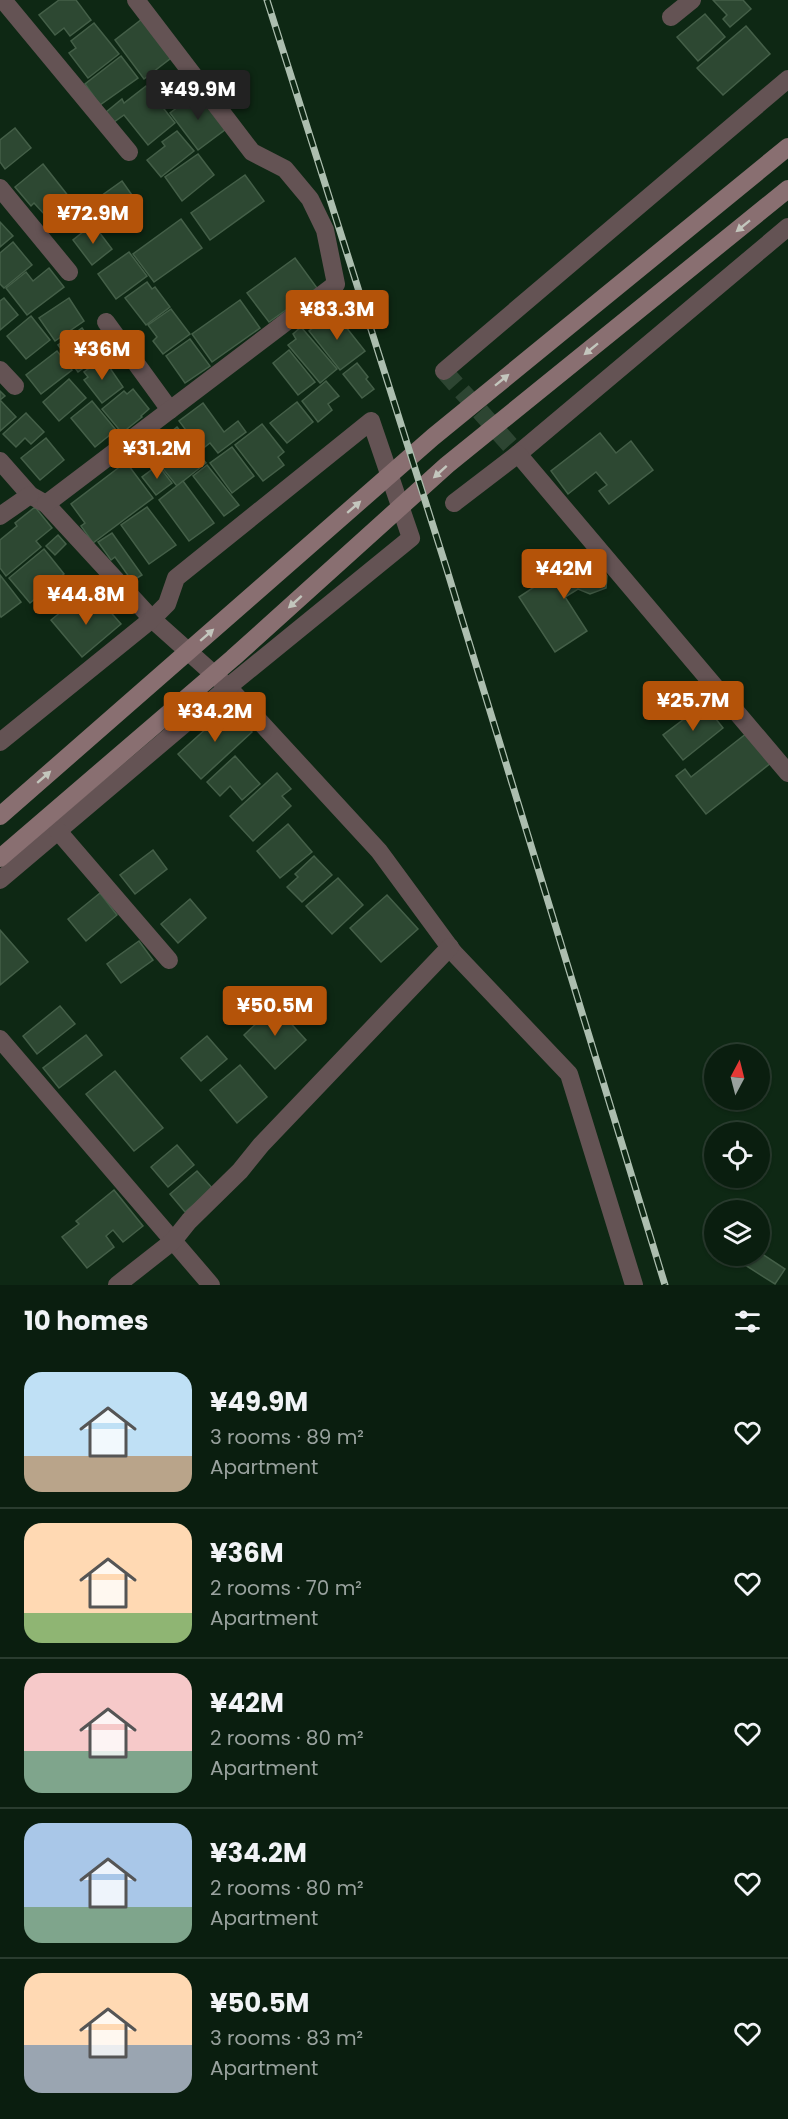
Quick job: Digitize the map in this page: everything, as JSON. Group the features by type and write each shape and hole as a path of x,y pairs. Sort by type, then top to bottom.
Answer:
{"street":[{"path":"3,0 129,152"},
{"path":"0,516 38,500 170,410 336,284 325,230 310,199 285,169 252,152 136,0"},
{"path":"671,17 692,0"},
{"path":"444,371 788,79"},
{"path":"0,816 433,437 788,147"},
{"path":"0,188 69,272"},
{"path":"0,858 233,658 447,465 788,189"},
{"path":"454,503 518,454 788,227"},
{"path":"106,322 170,410"},
{"path":"0,372 15,386"},
{"path":"0,742 152,619 167,604 176,578 371,421 411,538 228,687 0,880"},
{"path":"518,454 788,773"},
{"path":"0,461 152,619 228,687 379,851 450,947 569,1074 634,1285"},
{"path":"58,831 168,960"},
{"path":"117,1285 173,1241 189,1221 240,1171 261,1145 450,947"},
{"path":"0,1039 210,1285"}],"building":[{"path":"59,0 76,0 91,20 70,36 64,28 55,35 39,15"},
{"path":"713,0 743,0 751,9 730,27 723,19 727,15"},
{"path":"705,14 725,37 698,61 677,37"},
{"path":"142,19 171,58 144,79 115,40"},
{"path":"94,23 119,54 88,78 69,53 76,48 71,41"},
{"path":"746,26 770,54 723,95 697,68"},
{"path":"121,56 138,78 100,105 85,84"},
{"path":"146,86 175,123 148,145 124,115 114,122 106,112 122,99 124,103"},
{"path":"198,92 226,129 198,150 170,113"},
{"path":"15,128 31,148 5,169 0,162 0,140"},
{"path":"177,131 194,151 161,177 147,160 165,146 162,142"},
{"path":"198,154 214,175 182,201 165,177"},
{"path":"43,164 69,197 46,216 34,203 31,206 15,187"},
{"path":"245,175 264,201 210,240 191,213"},
{"path":"122,181 139,205 104,230 87,206"},
{"path":"181,219 202,248 154,282 133,254"},
{"path":"0,222 13,236 0,247"},
{"path":"93,224 112,249 92,265 73,240"},
{"path":"13,242 32,265 4,288 0,284 0,253"},
{"path":"129,252 147,276 116,299 98,274"},
{"path":"295,258 317,288 269,322 247,293"},
{"path":"49,268 64,287 27,315 6,288 26,272 33,281"},
{"path":"147,282 152,289 155,287 170,307 146,325 125,298"},
{"path":"4,298 18,315 0,330 0,301"},
{"path":"69,298 84,321 55,341 39,318"},
{"path":"240,300 260,328 212,362 192,334"},
{"path":"171,309 190,334 163,354 153,341 157,337 148,325"},
{"path":"334,312 365,351 340,370 309,331"},
{"path":"31,316 50,340 26,359 7,336"},
{"path":"301,327 337,369 320,383 288,345 296,339 293,334"},
{"path":"82,328 101,355 78,372 58,345"},
{"path":"190,339 210,366 185,383 166,356"},
{"path":"289,350 315,382 298,395 273,363"},
{"path":"57,351 72,370 41,394 26,375"},
{"path":"103,358 123,387 102,403 84,380 88,377 84,372"},
{"path":"357,363 374,389 362,398 343,374"},
{"path":"69,379 86,398 59,421 43,402"},
{"path":"326,381 339,396 328,404 332,410 318,422 302,401"},
{"path":"133,389 149,409 122,433 102,409 124,391 127,394"},
{"path":"0,400 16,417 0,431"},
{"path":"92,401 116,430 95,447 71,418"},
{"path":"297,402 313,422 287,443 270,423"},
{"path":"203,403 224,432 238,421 246,432 218,453 210,443 201,450 179,421"},
{"path":"26,413 44,432 31,444 25,438 16,447 3,434"},
{"path":"262,424 284,452 278,457 284,465 263,481 235,445"},
{"path":"177,427 206,463 177,486 160,465 164,461 152,447"},
{"path":"600,433 616,453 631,441 653,470 609,504 599,491 607,485 596,472 568,494 551,471"},
{"path":"46,438 64,460 40,480 21,458"},
{"path":"232,447 254,476 232,493 210,463"},
{"path":"126,462 153,498 93,543 81,526 85,523 71,504"},
{"path":"158,465 172,483 156,495 142,477"},
{"path":"207,465 239,505 224,516 193,476"},
{"path":"183,481 214,523 189,541 159,500"},
{"path":"35,507 52,528 36,541 41,547 6,576 0,568 0,540 17,526 15,523"},
{"path":"147,507 176,545 149,564 121,525"},
{"path":"112,533 142,575 132,581 115,557 111,560 98,542"},
{"path":"58,535 66,544 55,555 46,546"},
{"path":"44,549 64,574 30,603 9,578"},
{"path":"590,550 607,576 606,588 590,594 578,589 565,597 587,631 555,652 519,597"},
{"path":"0,575 21,602 1,617 0,615"},
{"path":"99,599 121,624 82,657 51,620 73,602 82,613"},
{"path":"704,704 723,728 683,760 663,735"},
{"path":"229,708 252,732 201,779 178,754"},
{"path":"747,733 771,763 706,814 676,776 685,769 691,777"},
{"path":"235,756 260,784 242,800 230,786 220,796 207,782"},
{"path":"277,773 291,789 282,796 291,806 253,841 230,816"},
{"path":"288,824 312,852 280,878 257,851"},
{"path":"153,850 167,869 135,894 120,875"},
{"path":"314,856 332,875 302,902 287,887 298,877 295,874"},
{"path":"338,878 363,905 332,934 306,906"},
{"path":"100,893 117,915 86,941 68,919"},
{"path":"387,895 418,929 381,962 350,928"},
{"path":"190,899 206,918 178,943 161,924"},
{"path":"0,930 28,962 0,985"},
{"path":"139,941 153,960 121,983 107,964"},
{"path":"60,1006 75,1024 37,1054 23,1036"},
{"path":"275,1006 306,1040 275,1069 244,1035"},
{"path":"86,1035 102,1055 59,1088 43,1068"},
{"path":"207,1036 227,1059 201,1081 181,1058"},
{"path":"240,1065 267,1097 237,1123 210,1090"},
{"path":"115,1071 163,1128 134,1151 86,1094"},
{"path":"177,1145 194,1165 168,1187 151,1167"},
{"path":"197,1171 213,1189 185,1212 170,1194"},
{"path":"114,1190 143,1226 123,1242 113,1230 106,1236 114,1247 87,1268 62,1237 79,1224 76,1221"},
{"path":"770,1259 785,1269 775,1284 747,1266 770,1266"}],"tunnel":[{"path":"444,371 518,454"}],"railway":[{"path":"267,0 447,570 665,1285"}]}
